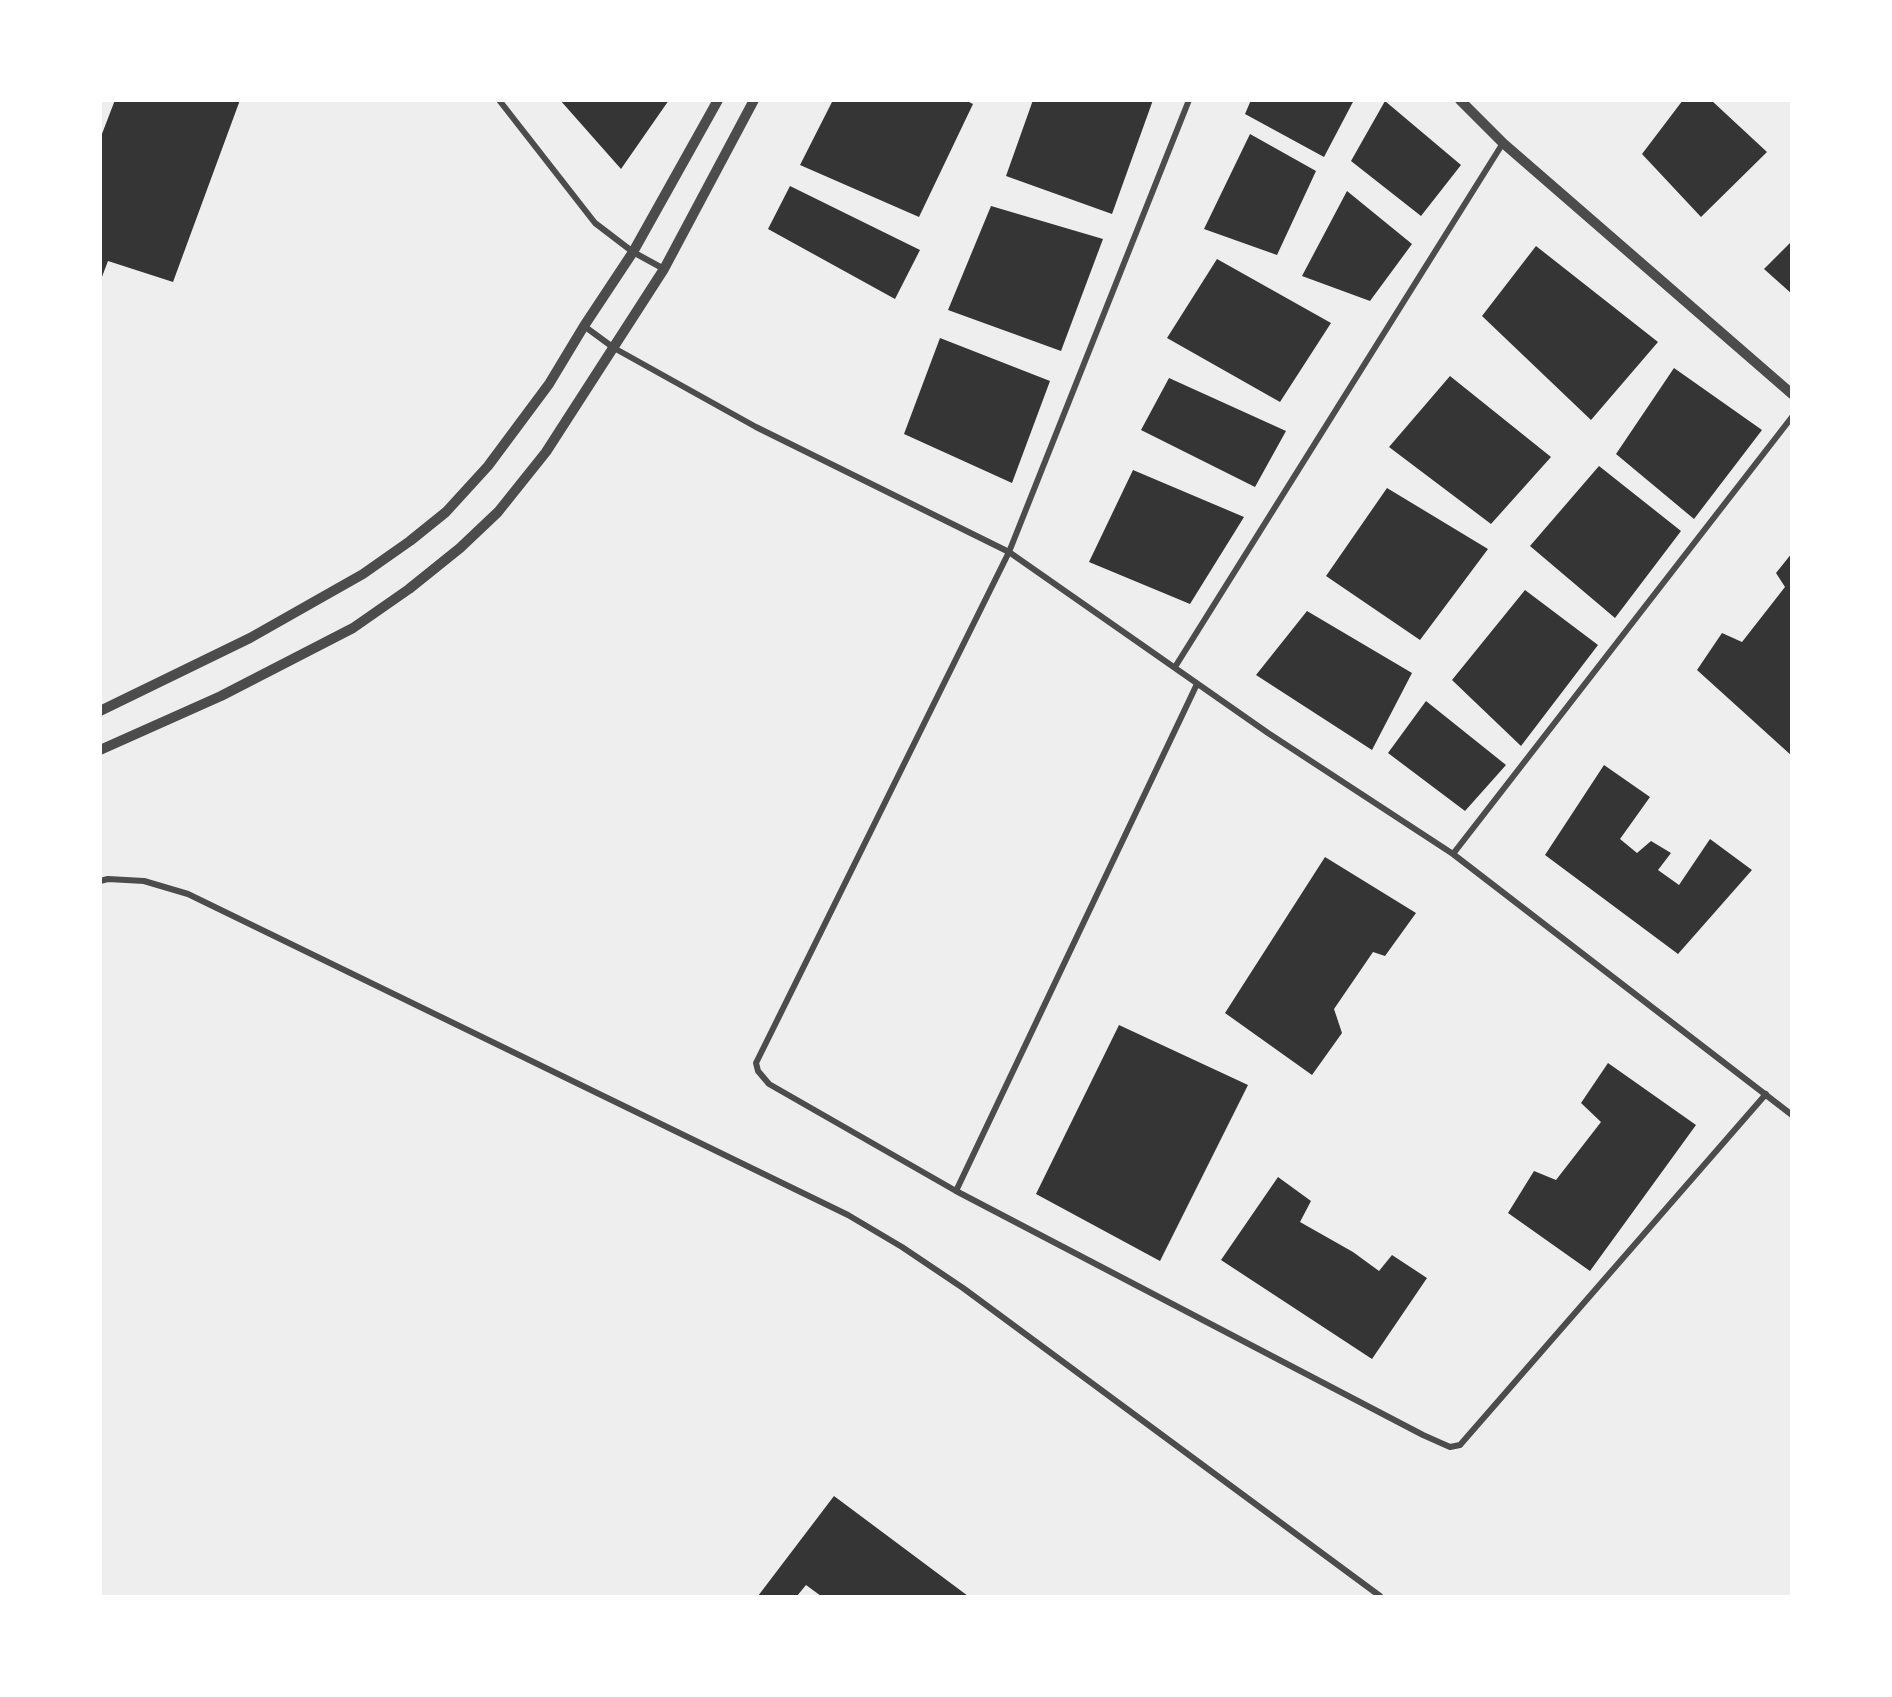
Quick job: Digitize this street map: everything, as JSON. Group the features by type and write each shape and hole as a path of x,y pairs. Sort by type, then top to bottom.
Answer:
{"street":[{"path":"499,100 595,223 633,252 664,269"},
{"path":"100,711 250,638 363,574 446,512 488,466 549,384 633,252 717,100"},
{"path":"100,750 221,696 309,653 353,628 409,589 460,548 498,512 546,452 664,269 754,100"},
{"path":"1189,100 1009,552 756,1063 758,1071 769,1084 956,1191 1423,1436 1450,1447 1460,1444 1766,1094"},
{"path":"1460,100 1503,143 1791,394"},
{"path":"1175,667 1503,143"},
{"path":"584,326 614,348 756,427 1009,552 1268,733 1453,854 1791,1115"},
{"path":"1453,854 1791,417"},
{"path":"956,1191 1197,684"},
{"path":"100,881 108,879 144,881 188,894 848,1215 902,1247 963,1288 1380,1596"}],"shaded area":[{"path":"101,101 1791,101 1791,1596 101,1596"}],"building":[{"path":"115,100 240,100 173,282 108,261 100,282 100,139"},
{"path":"560,100 669,100 621,169"},
{"path":"833,100 965,100 973,104 919,217 800,165"},
{"path":"1033,100 1153,100 1112,214 1006,176"},
{"path":"1251,100 1354,100 1324,157 1245,114"},
{"path":"1683,100 1711,100 1767,152 1701,217 1642,154"},
{"path":"1385,101 1461,165 1421,216 1351,161"},
{"path":"1250,134 1316,171 1277,255 1204,229"},
{"path":"790,186 920,250 895,299 768,229"},
{"path":"1347,191 1412,244 1370,301 1302,276"},
{"path":"991,206 1103,239 1061,351 948,310"},
{"path":"1792,241 1792,294 1764,269"},
{"path":"1536,246 1658,342 1591,420 1482,316"},
{"path":"1217,259 1331,323 1280,402 1167,338"},
{"path":"940,338 1050,381 1012,483 904,434"},
{"path":"1674,368 1762,430 1694,519 1616,454"},
{"path":"1450,376 1551,457 1491,524 1389,447"},
{"path":"1169,378 1286,431 1255,487 1141,430"},
{"path":"1599,466 1681,531 1615,618 1530,546"},
{"path":"1133,470 1244,517 1190,604 1089,562"},
{"path":"1387,488 1488,549 1420,640 1326,576"},
{"path":"1792,553 1792,756 1697,670 1722,633 1742,642 1785,587 1776,573"},
{"path":"1525,590 1598,645 1521,746 1452,680"},
{"path":"1307,611 1412,673 1372,750 1256,675"},
{"path":"1426,701 1506,765 1465,811 1388,753"},
{"path":"1604,765 1650,797 1620,839 1637,853 1651,841 1671,853 1658,870 1679,885 1710,839 1752,870 1678,954 1545,855"},
{"path":"1325,857 1416,913 1385,956 1373,952 1334,1009 1342,1033 1312,1075 1225,1013"},
{"path":"1119,1025 1248,1085 1160,1261 1036,1194"},
{"path":"1608,1063 1696,1125 1590,1271 1508,1213 1534,1171 1556,1180 1601,1122 1581,1103"},
{"path":"1278,1177 1311,1201 1300,1222 1353,1252 1379,1271 1392,1255 1427,1278 1372,1359 1221,1260"},
{"path":"834,1496 968,1596 821,1596 806,1585 797,1596 758,1596"}]}
